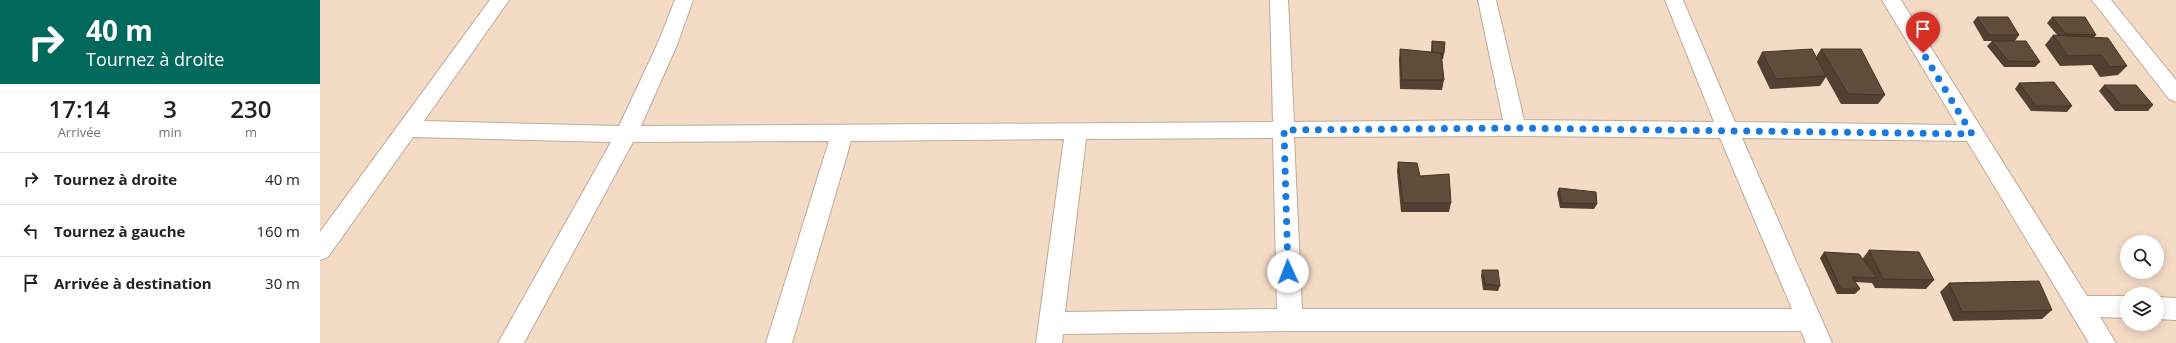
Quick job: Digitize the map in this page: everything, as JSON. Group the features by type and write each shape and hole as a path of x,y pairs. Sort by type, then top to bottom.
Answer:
{"street":[{"path":"320,250 500,0"},
{"path":"511,343 626,134 668,47 684,0"},
{"path":"1279,0 1290,320"},
{"path":"1487,0 1515,128"},
{"path":"1674,0 1728,131 1819,343"},
{"path":"1891,0 1972,134 2103,343"},
{"path":"2101,0 2176,94"},
{"path":"407,130 626,134 842,134 1515,128 1972,134"},
{"path":"1076,132 1050,333 1290,320 1810,320"},
{"path":"779,343 842,134"},
{"path":"2080,306 2120,307"},
{"path":"2164,308 2176,309"}],"building":[{"path":"1977,17 2008,17 2019,35 1989,35"},
{"path":"2052,17 2085,17 2096,35 2066,34"},
{"path":"2053,35 2108,38 2127,66 2110,67 2101,55 2068,56"},
{"path":"1432,41 1445,42 1444,53 1441,54 1432,52"},
{"path":"1992,41 2026,41 2040,62 2008,61"},
{"path":"1400,49 1441,53 1444,80 1402,80"},
{"path":"1812,49 1826,76 1776,79 1762,52"},
{"path":"1821,49 1861,49 1885,95 1848,94"},
{"path":"2054,82 2072,106 2036,106 2019,83"},
{"path":"2104,85 2136,85 2153,105 2121,105"},
{"path":"1398,162 1417,163 1420,176 1449,174 1451,203 1403,203"},
{"path":"1559,188 1596,192 1597,204 1562,203"},
{"path":"1869,250 1919,252 1934,280 1883,279"},
{"path":"1824,252 1859,254 1877,278 1852,277 1860,289 1841,289"},
{"path":"1482,270 1498,270 1500,286 1485,284"},
{"path":"2039,281 2052,310 1962,312 1949,283"}],"route":[{"path":"1288,272 1284,130 1515,128 1972,134 1923,53"}]}
